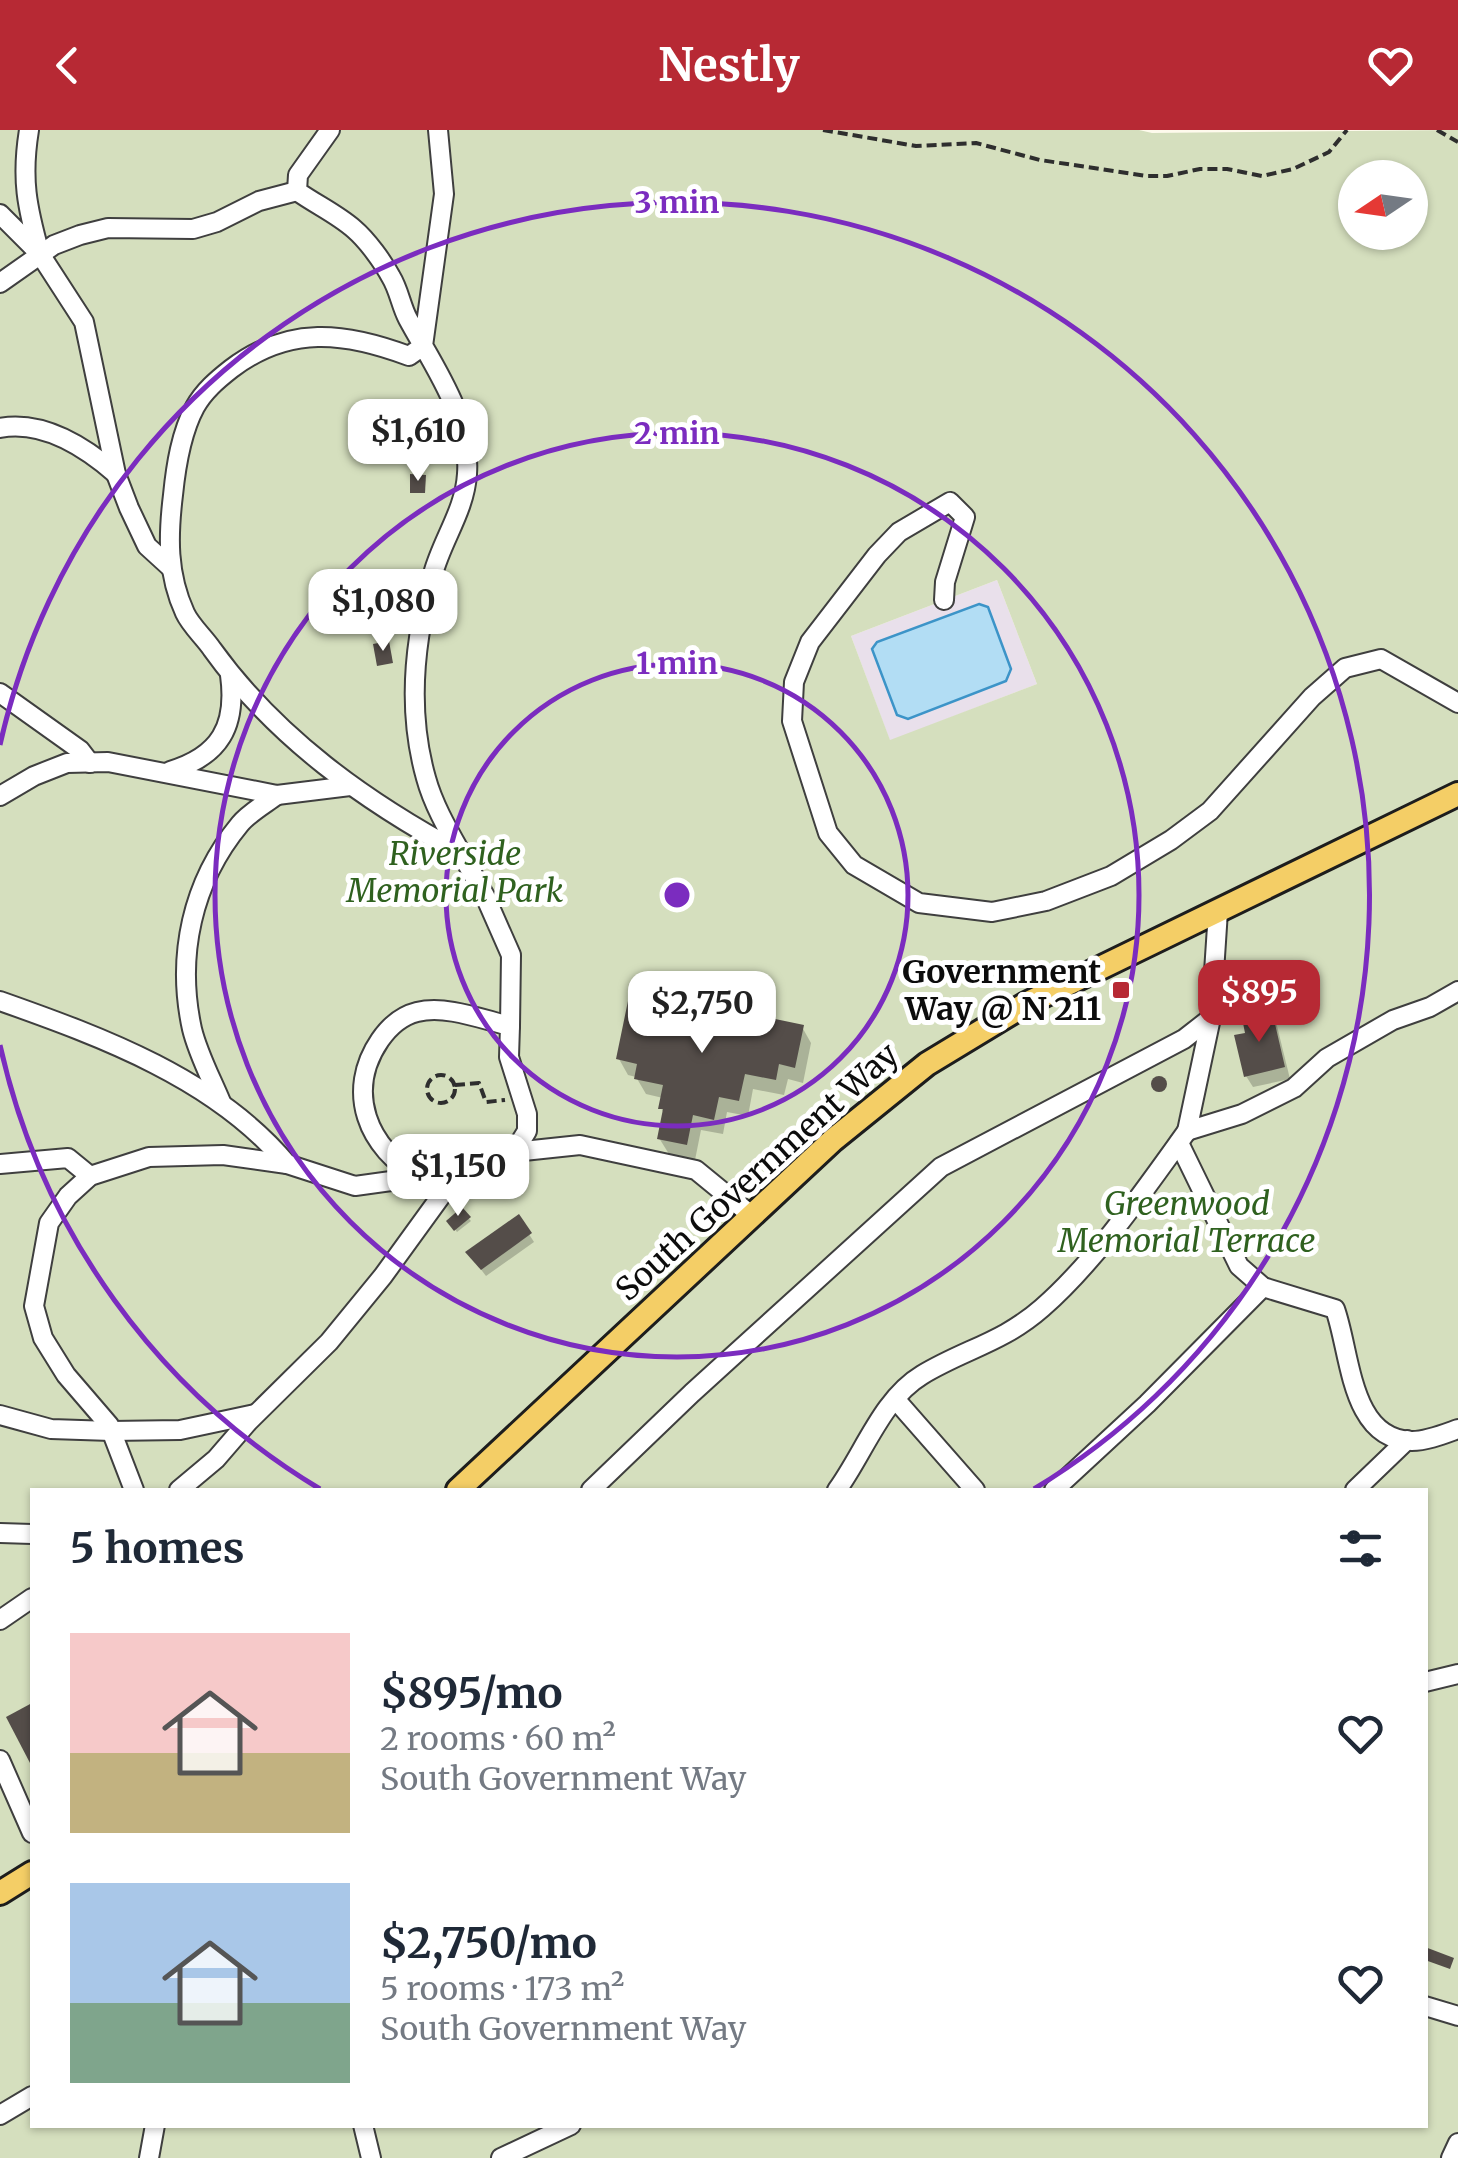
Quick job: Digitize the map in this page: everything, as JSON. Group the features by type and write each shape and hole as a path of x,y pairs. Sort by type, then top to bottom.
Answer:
{"main road":[{"name":"South Government Way","path":"460,1488 833,1140 927,1064 1026,1004 1458,794"},
{"path":"0,1893 30,1874"}],"lane":[{"path":"29,130 23,168 40,254"},
{"path":"297,191 298,175 330,130"},
{"path":"438,130 444,194 423,346 410,356 368,341 312,335 268,346 213,382 196,406 182,442 168,536 170,568 186,615 230,675 350,786 462,854"},
{"path":"0,283 54,245 108,228 193,229 259,201 297,191 356,230 391,277 406,315 448,390 462,431 468,469 466,491 434,571 418,640 416,720 426,779 486,896 511,956 510,1026 509,1057 526,1114 527,1131 514,1152 473,1178 449,1185 420,1177 394,1160 370,1130 362,1104 362,1078 371,1053 389,1027 414,1012 436,1010 510,1026"},
{"path":"0,214 40,254 84,322 116,474 147,546 170,568"},
{"path":"0,428 38,429 71,441 116,474"},
{"path":"944,600 945,582 965,516 950,502 899,532 877,555 810,642 794,682 792,720 828,833 854,865 920,904 992,912 1046,900 1111,876 1171,840 1210,810 1312,697 1345,668 1381,658 1458,703"},
{"path":"164,772 208,754 221,739 230,717 230,675"},
{"path":"0,693 70,742 90,762"},
{"path":"0,796 67,763 90,762 108,762 277,795 350,786"},
{"path":"221,1102 193,1033 184,970 188,938 197,897 218,856 242,821 277,795"},
{"path":"837,1488 896,1400 920,1376 1012,1332 1046,1305 1108,1236 1183,1137 1212,1018 1218,912"},
{"path":"1183,1137 1294,1088 1339,1051 1392,1020 1430,1008 1458,991"},
{"path":"0,1001 72,1026 221,1102 264,1138 287,1164"},
{"path":"593,1488 941,1167 1184,1040 1212,1018"},
{"path":"1183,1137 1239,1266 1264,1287 1335,1309 1360,1406 1375,1428 1415,1441 1458,1430"},
{"path":"514,1152 580,1145 696,1170 751,1215"},
{"path":"133,1488 111,1431 58,1363 43,1338 34,1306 49,1223 68,1196 90,1176 149,1157 223,1155 287,1164 356,1186 420,1177"},
{"path":"0,1164 68,1158 90,1176"},
{"path":"181,1488 216,1460 329,1342 449,1185"},
{"path":"1056,1488 1264,1287"},
{"path":"896,1400 973,1488"},
{"path":"0,1415 51,1430 111,1431 180,1430 256,1414"},
{"path":"1358,1488 1407,1440"},
{"path":"0,1533 30,1534"},
{"path":"0,1620 30,1599"},
{"path":"1428,1681 1458,1674"},
{"path":"0,1760 30,1828"},
{"path":"1428,2007 1458,2016"},
{"path":"0,2114 30,2097"},
{"path":"149,2158 155,2128"},
{"path":"364,2128 370,2158"},
{"path":"502,2158 566,2128"},
{"path":"1451,2158 1458,2143"}],"path":[{"path":"824,130 916,146 976,143 1040,160 1146,176 1200,169 1227,169 1262,176 1292,169 1329,152 1347,130"},
{"path":"1436,130 1458,142"},
{"path":"440,1075 449,1077 454,1084 452,1097 445,1102 433,1100 428,1092 428,1083 440,1075"},
{"path":"454,1084 479,1083 486,1102 512,1098 526,1114"}],"shaded area":[{"path":"997,580 1037,684 890,741 851,636"}],"green space":[{"name":"Riverside Memorial Park","path":"0,130 1152,133 1458,130 1458,2158 0,2158","holes":["997,580 1037,684 890,740 851,636"]}],"water":[{"path":"979,604 988,607 1011,669 1006,681 908,719 897,715 872,649 877,642"}],"building":[{"path":"410,474 426,475 425,493 410,493"},
{"path":"389,641 393,663 377,666 373,644"},
{"path":"666,996 804,1025 795,1068 779,1064 776,1080 745,1074 739,1101 719,1097 714,1120 693,1115 687,1145 657,1139 663,1085 634,1079 637,1064 616,1059 628,1001 664,1008"},
{"path":"1272,1011 1285,1067 1244,1077 1234,1035 1245,1033 1242,1018"},
{"path":"1159,1076 1167,1084 1159,1092 1151,1084"},
{"path":"462,1207 471,1217 454,1231 446,1221"},
{"path":"519,1214 532,1233 481,1270 465,1252"},
{"path":"30,1704 30,1763 6,1717"},
{"path":"1428,1948 1454,1958 1450,1969 1428,1961"}],"place":[{"name":"Government Way @ N 211","path":"1121,990"}],"park label":[{"name":"Greenwood Memorial Terrace","path":"1187,1222"}]}
